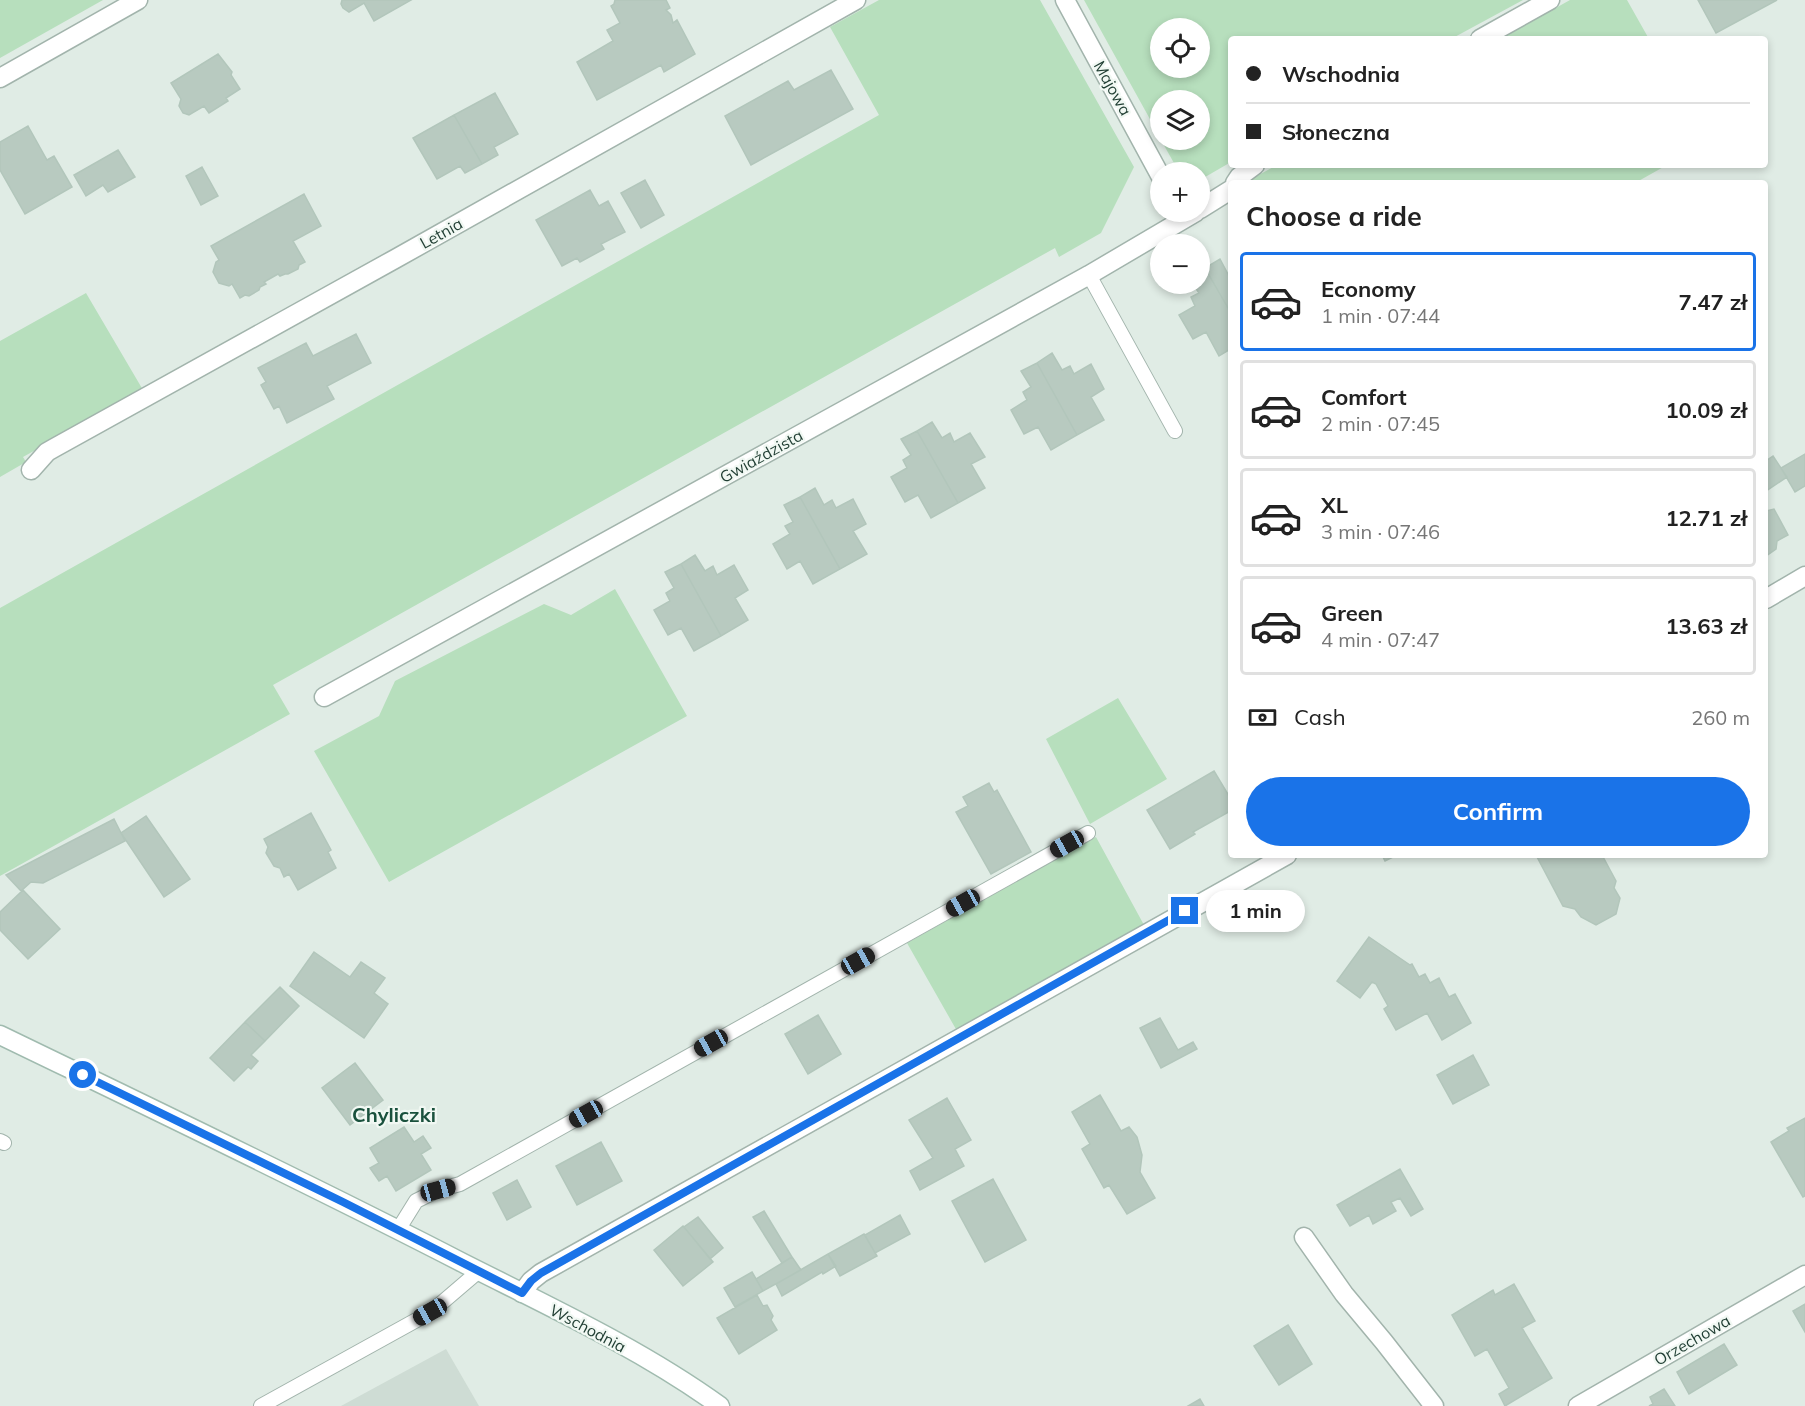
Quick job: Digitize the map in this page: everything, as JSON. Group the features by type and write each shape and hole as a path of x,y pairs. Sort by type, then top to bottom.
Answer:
{"street":[{"path":"0,78 138,0"},
{"name":"Letnia","path":"31,470 47,452 54,448 856,0"},
{"name":"Majowa","path":"1065,0 1153,162"},
{"path":"1485,36 1550,0"},
{"path":"1237,180 1251,168"},
{"path":"1210,203 1228,192"},
{"name":"Gwiaździsta","path":"324,697 1089,275 1174,222"},
{"path":"1768,598 1805,576"},
{"path":"522,1293 541,1273 1282,858"},
{"name":"Wschodnia","path":"0,1035 522,1293 628,1350 698,1390 720,1406"},
{"path":"1304,1237 1344,1294 1434,1406"},
{"name":"Orzechowa","path":"1578,1406 1805,1275"}],"lane":[{"path":"1089,275 1175,432"},
{"path":"398,1230 416,1201 438,1190 460,1184 1088,832"},
{"path":"261,1406 430,1312 479,1271"}],"shaded area":[{"path":"446,1349 479,1406 341,1406"}],"green space":[{"path":"0,0 103,0 0,58"},
{"path":"879,0 1040,0 1134,167 1101,233 1059,257 1055,248 273,685 290,714 0,876 0,608 879,115 830,27"},
{"path":"1084,0 1523,0 1457,36 1228,36 1228,164 1210,174 1210,162 1173,162 1167,150 1210,150 1210,90 1150,90 1150,119"},
{"path":"1570,0 1627,0 1647,36 1505,36"},
{"path":"1272,168 1662,168 1640,180 1250,180"},
{"path":"86,293 143,390 23,457 26,462 0,477 0,341"},
{"path":"615,589 687,716 389,882 314,751 379,716 395,681 544,604 571,615"},
{"path":"1118,698 1167,779 1090,824 1046,739"},
{"path":"1096,837 1144,925 957,1031 907,943"}],"building":[{"path":"342,0 411,0 374,21 364,3 349,12 343,8"},
{"path":"615,0 666,0 670,8 666,10 671,15 673,23 677,20 695,54 664,72 661,65 597,100 577,62 613,41 607,30 620,23 611,6"},
{"path":"1698,0 1777,0 1716,33"},
{"path":"218,54 232,72 231,75 240,89 226,98 228,101 209,113 204,106 189,115 183,113 179,106 181,99 171,83"},
{"path":"831,70 853,109 751,165 725,116 788,81 794,90"},
{"path":"495,93 518,134 494,147 498,155 482,164 454,115"},
{"path":"454,115 482,164 465,173 460,166 437,179 413,138"},
{"path":"28,126 47,160 54,156 72,187 25,214 0,170 0,142"},
{"path":"118,150 135,177 108,192 103,185 86,196 74,175"},
{"path":"202,167 218,196 201,205 186,176"},
{"path":"645,180 664,215 641,228 621,193"},
{"path":"590,190 599,206 608,201 625,232 601,244 604,249 580,262 577,258 562,266 536,220"},
{"path":"304,194 321,226 293,241 305,262 288,274 280,276 278,274 264,282 266,284 249,296 245,295 240,298 232,284 229,286 219,283 213,272 219,260 211,246"},
{"path":"1220,259 1228,274 1228,308 1210,277 1210,265"},
{"path":"1210,277 1228,308 1228,350 1219,356 1206,332 1193,339 1179,315 1195,306 1191,297 1197,294 1210,294"},
{"path":"356,334 371,363 327,386 334,399 287,423 279,406 274,409 261,385 266,382 258,368 306,343 313,356"},
{"path":"1052,353 1062,370 1070,366 1074,374 1091,364 1104,389 1091,397 1104,420 1077,435 1037,363"},
{"path":"1037,363 1077,435 1051,450 1038,427 1024,434 1011,410 1027,400 1023,392 1031,387 1021,371"},
{"path":"932,422 942,438 950,433 954,442 970,433 985,457 971,464 985,488 958,503 917,431"},
{"path":"917,431 958,503 931,518 918,495 905,502 891,477 907,468 903,460 911,455 901,439"},
{"path":"1805,454 1805,486 1795,492 1781,468"},
{"path":"1773,456 1787,477 1768,490 1768,460"},
{"path":"815,488 824,505 832,500 836,508 853,499 866,524 853,531 867,554 840,569 800,497"},
{"path":"800,497 840,569 813,584 800,561 787,569 773,544 790,534 785,526 793,522 784,505"},
{"path":"1774,509 1788,535 1777,541 1776,549 1768,555 1768,510"},
{"path":"695,555 705,571 713,566 717,575 734,565 748,590 735,598 748,620 721,636 681,564"},
{"path":"681,564 721,636 694,651 681,628 668,635 654,610 670,601 666,593 674,588 665,572"},
{"path":"1214,771 1228,794 1228,812 1193,832 1195,834 1170,849 1147,810"},
{"path":"989,783 994,792 997,790 1031,852 991,874 956,812 968,806 963,797"},
{"path":"311,813 331,850 328,852 336,868 298,890 289,874 284,877 280,868 274,866 266,853 268,847 264,839"},
{"path":"146,816 190,879 164,897 121,833"},
{"path":"114,819 125,841 43,883 31,882 21,891 6,875"},
{"path":"1538,858 1604,858 1616,881 1614,888 1620,898 1616,914 1596,925 1581,917 1575,909 1563,906"},
{"path":"23,890 60,929 28,959 0,930 0,912"},
{"path":"1369,937 1410,965 1412,964 1419,977 1425,974 1430,983 1439,978 1449,997 1455,994 1471,1023 1442,1040 1427,1013 1396,1030 1384,1009 1388,1006 1376,984 1372,982 1360,998 1337,981"},
{"path":"314,952 350,977 361,962 385,978 374,993 388,1004 364,1038 290,986"},
{"path":"280,987 299,1006 265,1041 245,1022"},
{"path":"818,1015 841,1054 808,1074 785,1034"},
{"path":"1160,1018 1178,1050 1193,1042 1197,1049 1161,1068 1140,1028"},
{"path":"245,1022 265,1041 251,1055 258,1061 234,1081 210,1058"},
{"path":"1473,1055 1489,1085 1453,1104 1437,1075"},
{"path":"355,1063 383,1100 350,1125 322,1088"},
{"path":"1100,1095 1121,1131 1129,1127 1137,1137 1142,1155 1140,1172 1155,1198 1127,1214 1109,1185 1104,1188 1082,1149 1090,1144 1072,1112"},
{"path":"947,1098 971,1140 955,1149 964,1166 920,1190 910,1171 933,1158 909,1120"},
{"path":"1805,1118 1805,1196 1803,1197 1771,1142 1789,1131 1787,1128"},
{"path":"404,1127 414,1142 423,1136 431,1148 421,1154 431,1170 396,1191 387,1176 379,1181 370,1168 379,1163 370,1148"},
{"path":"601,1142 622,1181 577,1205 556,1166"},
{"path":"1400,1169 1423,1209 1411,1216 1400,1198 1391,1202 1396,1211 1373,1224 1369,1215 1350,1226 1337,1205"},
{"path":"993,1179 1026,1240 985,1262 952,1201"},
{"path":"517,1180 531,1207 507,1220 493,1193"},
{"path":"764,1211 792,1257 782,1263 753,1217"},
{"path":"900,1215 910,1234 875,1253 865,1235"},
{"path":"698,1217 723,1248 710,1259 684,1227"},
{"path":"683,1226 713,1262 683,1286 654,1250"},
{"path":"864,1234 877,1256 840,1276 828,1254"},
{"path":"828,1254 836,1266 782,1296 776,1284"},
{"path":"792,1257 801,1270 763,1291 756,1279"},
{"path":"752,1272 763,1291 735,1307 724,1288"},
{"path":"1514,1284 1535,1321 1522,1328 1552,1378 1505,1406 1499,1394 1509,1388 1487,1349 1475,1356 1452,1315 1493,1290 1495,1295"},
{"path":"757,1295 763,1306 767,1305 773,1316 771,1320 777,1330 739,1354 717,1318"},
{"path":"1805,1304 1805,1332 1793,1311"},
{"path":"1288,1325 1312,1364 1279,1385 1254,1346"},
{"path":"1724,1344 1737,1365 1689,1394 1677,1372"},
{"path":"1664,1389 1675,1406 1649,1406 1653,1404 1650,1397"},
{"path":"1200,1399 1204,1406 1188,1406"}],"district":[{"name":"Chyliczki","path":"394,1114"}],"route":[{"path":"83,1075 343,1202 522,1293 541,1273 1185,911"}]}
